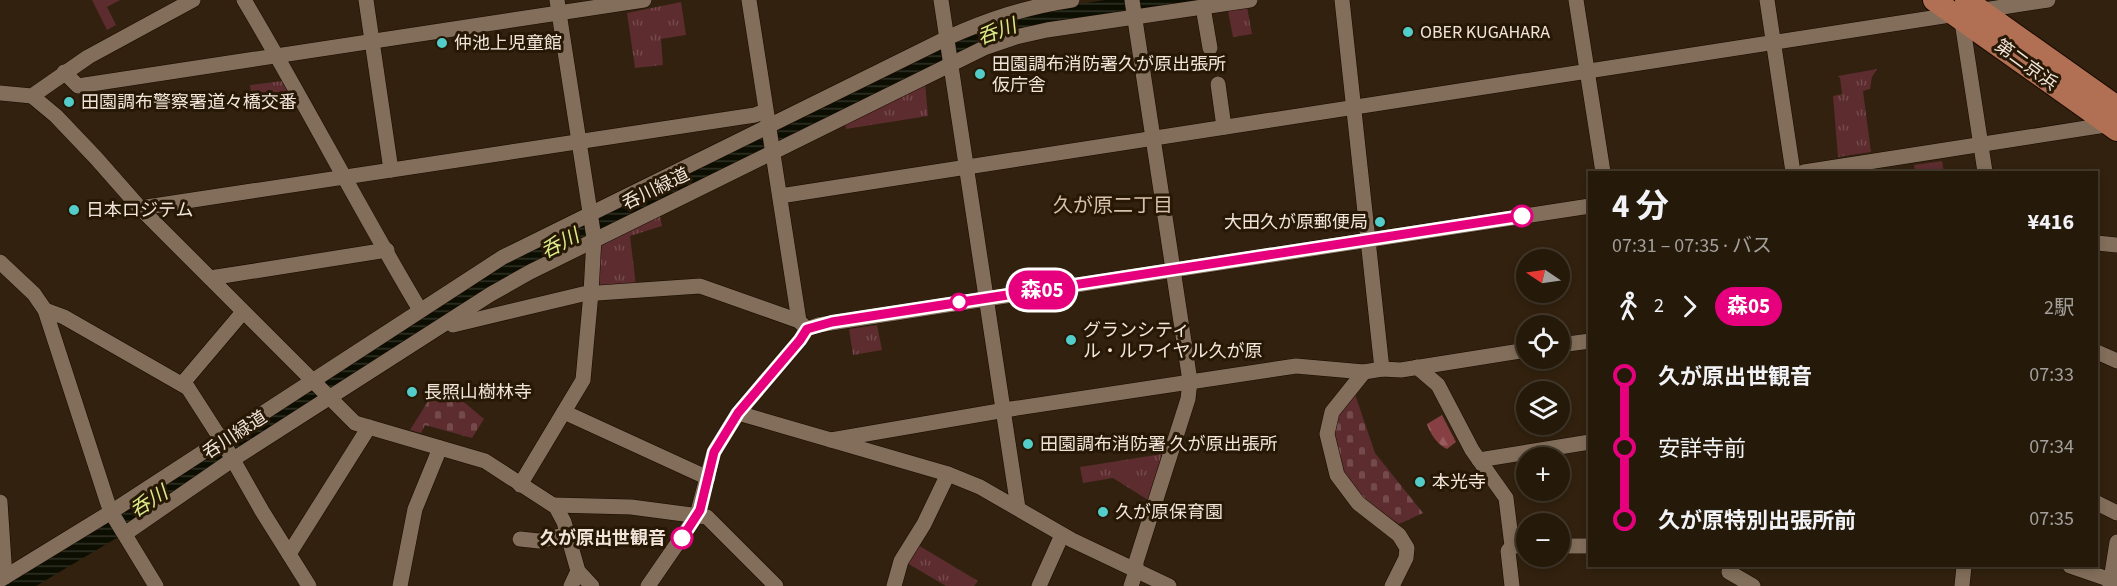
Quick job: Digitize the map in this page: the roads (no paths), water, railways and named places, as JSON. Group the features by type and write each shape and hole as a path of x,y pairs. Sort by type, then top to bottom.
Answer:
{"highway":[{"name":"第二京浜","path":"1934,0 1964,10 2115,121"}],"street":[{"path":"32,96 64,72 193,0"},
{"path":"244,0 278,56 344,178 420,310"},
{"path":"366,0 391,170"},
{"path":"64,72 78,86 278,56 558,6 644,0"},
{"path":"648,586 697,515 714,452 738,413 800,340 803,325 748,0"},
{"path":"941,0 1018,508"},
{"path":"0,502 2,578 111,512 227,450 314,382 503,257 592,215 767,122 993,18 1037,5 1072,0"},
{"name":"呑川緑道","path":"127,532 227,450 329,397 491,294 594,239 951,63 1016,37 1133,11 1203,7 1250,0"},
{"path":"1342,0 1382,369"},
{"path":"1576,0 1603,171"},
{"path":"1767,0 1793,171"},
{"path":"780,196 1354,108 1964,10 2049,0"},
{"path":"519,485 583,380 591,293 594,239 592,215 558,6"},
{"path":"1203,7 1210,48"},
{"path":"1964,10 1985,171"},
{"path":"1131,586 1137,571 1136,562 1188,399 1190,381 1133,11"},
{"path":"1218,84 1224,127"},
{"path":"0,93 32,96 56,116 140,208 356,423 485,462 554,505 561,513 578,571 592,586"},
{"path":"140,208 755,115 767,122"},
{"path":"1817,171 1881,166 2115,121"},
{"path":"440,328 591,293 700,286 803,325 818,325 1588,206"},
{"path":"2098,243 2117,244"},
{"path":"210,278 387,250"},
{"path":"0,262 34,294 45,310 111,512 127,532 156,586"},
{"path":"45,310 63,317 188,388 309,586"},
{"path":"182,384 243,312"},
{"path":"1570,344 1588,341"},
{"path":"831,440 1004,410 1296,366 1364,372 1382,369 1401,370 1516,352"},
{"path":"2098,352 2117,361"},
{"path":"1417,368 1438,385 1472,450 1506,498 1516,535"},
{"path":"1364,372 1332,412 1327,434 1337,475 1358,502 1399,535 1407,548 1406,558 1392,586"},
{"path":"564,412 708,478"},
{"path":"738,413 948,474 980,487 1062,535 1169,586"},
{"path":"289,554 369,427"},
{"path":"1479,460 1588,442"},
{"path":"400,586 415,509 440,448"},
{"path":"894,586 901,561 924,524 948,474"},
{"path":"2098,504 2117,513"},
{"path":"554,505 631,507 707,517 776,586"},
{"path":"520,539 539,541 568,534"},
{"path":"1039,586 1062,535"},
{"path":"2072,567 2110,583 2117,542"},
{"path":"1570,546 1588,546"},
{"path":"1512,586 1508,551 1516,547"},
{"path":"1962,586 1964,567"},
{"path":"571,586 578,571"},
{"path":"1728,574 1752,586"}],"water":[{"name":"呑川","path":"1105,0 1222,0 1018,32 530,272 125,533 36,586 0,586 505,264 951,41 1034,11"}],"place":[{"name":"OBER KUGAHARA","path":"1408,32"},
{"name":"仲池上児童館","path":"442,43"},
{"name":"田園調布消防署久が原出張所 仮庁舎","path":"980,74"},
{"name":"田園調布警察署道々橋交番","path":"69,102"},
{"name":"日本ロジテム","path":"74,210"},
{"name":"大田久が原郵便局","path":"1380,222"},
{"name":"グランシティ ル・ルワイヤル久が原","path":"1071,340"},
{"name":"長照山樹林寺","path":"412,392"},
{"name":"田園調布消防署 久が原出張所","path":"1028,444"},
{"name":"本光寺","path":"1420,482"},
{"name":"久が原保育園","path":"1103,512"},
{"name":"久が原出世観音","path":"682,538"}],"district":[{"name":"久が原二丁目","path":"1113,206"}]}
